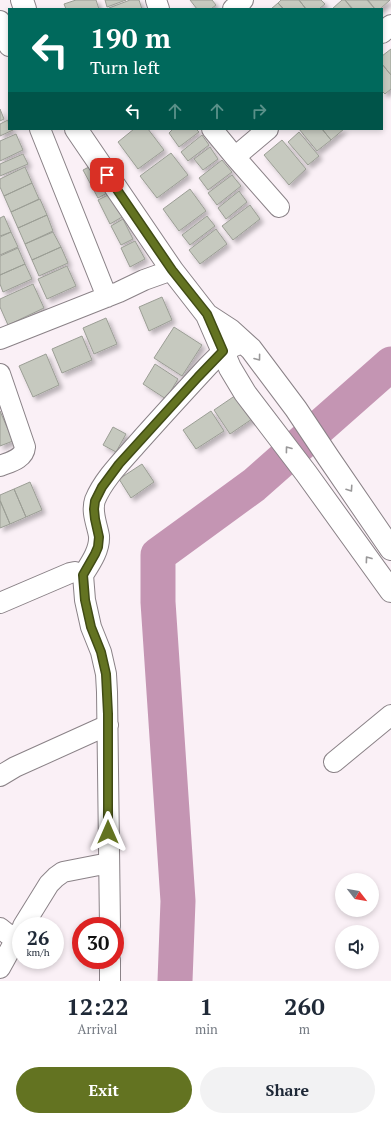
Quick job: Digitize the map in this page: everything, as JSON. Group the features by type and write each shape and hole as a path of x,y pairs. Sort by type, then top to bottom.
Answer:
{"street":[{"path":"233,8 243,0"},
{"path":"0,21 8,43"},
{"path":"383,32 391,25"},
{"path":"40,130 113,294"},
{"path":"77,130 172,270 207,314 230,368 245,393 306,473 391,591"},
{"path":"213,130 279,207"},
{"path":"235,157 267,130"},
{"path":"0,339 172,270"},
{"path":"207,314 230,330 251,349 296,409 391,549"},
{"path":"110,917 106,674 101,652 91,627 85,600 88,566 98,547 99,537 94,509 95,501 102,487 119,464 223,351 244,342"},
{"path":"0,374 25,443 25,452 18,458 0,466"},
{"path":"0,603 88,566"},
{"path":"334,762 391,715"},
{"path":"0,776 15,767 108,725"},
{"path":"25,917 49,884 56,877 64,872 109,863"},
{"path":"0,968 12,938"},
{"path":"110,969 110,981"}],"building":[{"path":"76,0 96,0 99,8 66,8 64,4"},
{"path":"105,0 126,0 107,7"},
{"path":"130,0 139,0 142,8 109,8"},
{"path":"190,0 212,0 216,5 212,8 196,8"},
{"path":"281,0 299,0 305,8 283,8 278,3"},
{"path":"299,0 321,0 325,4 320,8 305,8"},
{"path":"342,0 345,0 351,8 333,8"},
{"path":"345,0 367,0 374,8 352,8"},
{"path":"368,0 390,0 381,8 374,8"},
{"path":"278,3 282,8 272,8"},
{"path":"391,49 391,75 383,65 383,55"},
{"path":"383,65 391,75 391,89 385,94 383,92"},
{"path":"0,109 4,119 0,121"},
{"path":"8,120 8,130 13,130 0,136 0,124"},
{"path":"133,130 149,130 164,150 138,169 118,142"},
{"path":"172,130 197,130 199,132 179,147 169,133"},
{"path":"300,130 323,130 331,140 317,151"},
{"path":"323,130 343,130 331,140"},
{"path":"299,132 319,156 308,165 288,142"},
{"path":"16,134 23,150 0,161 0,141"},
{"path":"202,135 209,145 188,161 181,152"},
{"path":"282,140 306,169 289,185 264,155"},
{"path":"210,147 218,159 203,170 194,159"},
{"path":"171,153 188,175 157,198 140,176"},
{"path":"23,154 28,164 0,176 0,164"},
{"path":"222,160 232,172 208,190 199,178"},
{"path":"93,165 107,193 98,198 83,170"},
{"path":"25,167 32,183 4,196 0,187 0,179"},
{"path":"232,175 241,186 217,205 208,193"},
{"path":"32,183 39,199 11,212 4,196"},
{"path":"190,189 206,211 179,231 163,209"},
{"path":"239,191 247,202 226,219 218,208"},
{"path":"110,194 122,217 110,224 98,200"},
{"path":"40,199 47,215 18,228 11,212"},
{"path":"250,205 260,219 233,240 222,226"},
{"path":"47,215 53,231 25,244 18,228"},
{"path":"4,216 11,232 0,236 0,218"},
{"path":"207,216 215,226 190,245 182,235"},
{"path":"123,219 133,239 121,245 111,226"},
{"path":"216,229 227,244 200,264 189,250"},
{"path":"11,232 18,247 0,255 0,237"},
{"path":"53,232 61,247 32,260 25,244"},
{"path":"135,241 145,259 130,267 121,248"},
{"path":"61,247 68,263 39,276 32,260"},
{"path":"18,248 25,264 0,275 0,256"},
{"path":"25,264 32,279 3,292 0,284 0,275"},
{"path":"67,266 76,286 47,299 38,279"},
{"path":"33,284 44,308 8,325 0,307 0,299"},
{"path":"162,297 172,320 149,331 139,307"},
{"path":"106,318 117,344 94,354 83,328"},
{"path":"174,327 202,345 182,376 154,358"},
{"path":"82,336 92,360 62,373 52,349"},
{"path":"46,354 59,385 33,397 19,366"},
{"path":"155,364 178,379 166,399 143,384"},
{"path":"239,393 255,417 230,434 214,410"},
{"path":"0,411 13,441 0,446"},
{"path":"211,411 224,431 196,449 183,430"},
{"path":"113,427 126,434 116,452 103,445"},
{"path":"142,464 154,482 131,498 119,479"},
{"path":"30,482 42,510 26,517 14,489"},
{"path":"14,489 26,517 10,524 0,500 0,495"},
{"path":"0,501 10,524 0,528"}],"waterway":[{"path":"175,981 178,901 158,602 158,555 254,485 391,364"}],"route":[{"path":"107,175 172,270 207,314 223,351 119,464 102,487 95,501 95,519 99,537 98,547 83,575 85,600 91,627 101,652 106,674 108,714 108,832"}]}
